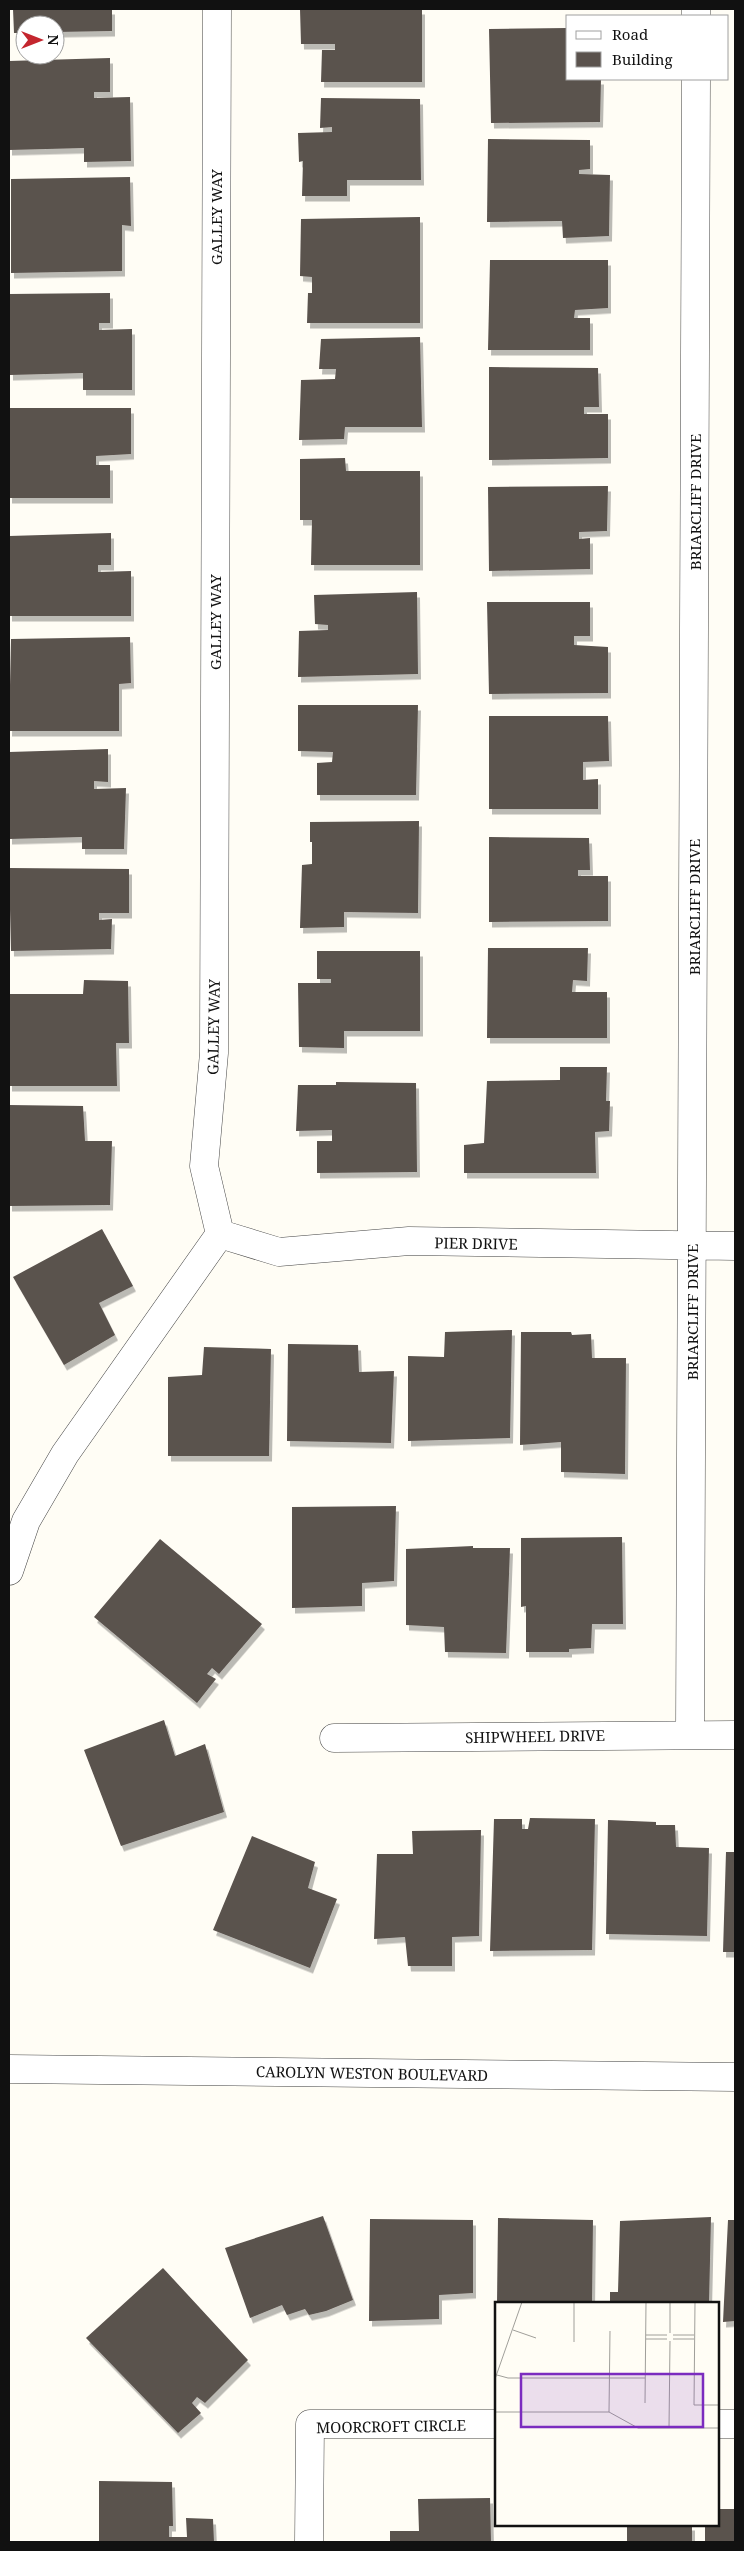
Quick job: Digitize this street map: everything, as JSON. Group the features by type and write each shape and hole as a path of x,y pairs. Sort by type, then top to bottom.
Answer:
{"street":[{"name":"GALLEY WAY","path":"217,9 214,1053 204,1166 220,1234"},
{"name":"BRIARCLIFF DRIVE","path":"690,1734 696,80"},
{"name":"PIER DRIVE","path":"220,1234 279,1252 409,1241 735,1246"},
{"path":"9,1571 26,1521 65,1454 220,1234"},
{"name":"SHIPWHEEL DRIVE","path":"334,1738 735,1735"},
{"name":"CAROLYN WESTON BOULEVARD","path":"9,2068 735,2077"},
{"name":"MOORCROFT CIRCLE","path":"309,2542 310,2424 495,2424"},
{"path":"719,2424 735,2424"}],"building":[{"path":"13,9 112,9 112,31 65,32 65,15 15,15 14,33"},
{"path":"300,9 422,9 422,82 321,82 322,50 335,50 335,44 301,44"},
{"path":"566,28 566,80 601,80 600,122 491,123 489,29"},
{"path":"110,58 110,92 94,92 94,98 130,97 131,161 84,162 84,148 9,150 9,61 15,61 15,65 65,65 65,59"},
{"path":"321,98 420,99 421,180 347,180 347,196 302,196 303,161 299,162 298,133 332,132 332,127 320,128"},
{"path":"488,139 590,140 590,169 579,170 579,174 610,175 609,236 563,238 562,221 487,222"},
{"path":"130,177 131,226 122,225 122,271 11,273 11,179"},
{"path":"420,217 420,323 307,323 308,293 312,293 312,277 300,276 301,219"},
{"path":"490,260 608,260 608,308 575,310 574,318 590,318 590,350 488,350"},
{"path":"110,293 110,323 99,323 99,330 132,329 132,390 83,390 83,373 10,375 9,294"},
{"path":"420,337 422,427 345,427 344,439 299,440 301,380 335,379 336,369 319,369 321,339"},
{"path":"489,367 598,368 599,407 584,407 584,414 608,414 608,458 489,460"},
{"path":"10,408 131,408 131,454 96,456 96,465 110,465 110,498 9,498"},
{"path":"345,458 346,471 420,471 420,565 311,565 312,520 300,520 300,459"},
{"path":"608,486 607,531 579,532 579,539 590,538 590,569 489,571 488,487"},
{"path":"111,533 111,565 98,565 98,572 131,571 131,616 9,616 9,536"},
{"path":"417,592 418,674 298,677 299,631 328,630 328,625 315,624 314,595"},
{"path":"487,602 590,602 590,636 574,636 574,645 608,647 608,693 489,694"},
{"path":"130,637 131,683 119,684 119,731 9,731 11,639"},
{"path":"298,705 418,705 416,795 317,795 317,763 332,762 333,752 298,751"},
{"path":"489,716 608,716 609,761 583,762 583,780 598,779 598,809 489,809"},
{"path":"108,749 108,782 94,781 94,789 126,788 124,849 82,849 82,837 9,839 9,752"},
{"path":"419,821 418,913 344,912 344,927 300,928 302,865 312,864 310,822"},
{"path":"489,837 589,838 590,870 578,870 578,876 608,876 608,921 489,922"},
{"path":"9,868 129,869 129,913 99,913 99,920 112,919 111,949 11,951"},
{"path":"488,948 588,948 587,981 573,980 572,992 607,992 607,1038 487,1038"},
{"path":"317,951 420,951 420,1031 344,1031 344,1048 299,1047 298,983 331,983 331,979 317,979"},
{"path":"84,980 128,981 129,1043 116,1043 117,1086 9,1086 9,994 83,994"},
{"path":"560,1067 607,1067 606,1101 610,1101 609,1131 595,1132 596,1173 464,1173 464,1145 484,1143 487,1081 560,1080"},
{"path":"336,1082 416,1083 417,1172 317,1173 317,1141 332,1141 332,1130 296,1131 298,1085 336,1085"},
{"path":"9,1105 83,1106 85,1141 112,1141 110,1205 9,1206"},
{"path":"102,1229 133,1286 99,1303 115,1335 64,1365 13,1277"},
{"path":"512,1330 510,1438 408,1441 408,1356 444,1357 445,1332"},
{"path":"521,1332 571,1332 572,1335 591,1334 592,1358 626,1358 625,1474 561,1472 561,1442 520,1445"},
{"path":"288,1344 358,1345 359,1372 394,1371 391,1443 287,1441"},
{"path":"204,1347 271,1349 269,1456 168,1456 168,1377 202,1375"},
{"path":"396,1506 394,1581 362,1583 362,1606 292,1608 292,1507"},
{"path":"622,1537 623,1624 592,1624 591,1648 569,1649 569,1652 526,1652 526,1606 521,1607 521,1538"},
{"path":"160,1539 262,1624 219,1674 212,1668 207,1674 216,1679 197,1703 94,1617"},
{"path":"473,1546 473,1548 510,1548 506,1653 445,1652 444,1627 406,1625 406,1549"},
{"path":"164,1720 175,1756 205,1744 224,1812 121,1846 84,1750"},
{"path":"530,1818 595,1819 592,1950 490,1951 494,1819 522,1819 522,1829 528,1829"},
{"path":"608,1820 656,1822 656,1825 675,1825 676,1847 709,1848 707,1936 606,1934"},
{"path":"481,1830 479,1936 452,1937 452,1966 408,1966 405,1937 374,1939 377,1854 413,1854 412,1831"},
{"path":"252,1836 315,1862 308,1888 337,1899 310,1968 213,1930"},
{"path":"726,1852 735,1852 735,1952 723,1952"},
{"path":"323,2216 353,2300 326,2311 309,2315 305,2309 287,2315 282,2305 250,2318 225,2248"},
{"path":"711,2217 709,2302 610,2302 610,2292 618,2292 620,2221"},
{"path":"498,2218 593,2220 592,2302 497,2302"},
{"path":"370,2219 473,2220 473,2293 439,2295 439,2319 369,2321"},
{"path":"728,2220 735,2220 735,2321 723,2322"},
{"path":"163,2268 248,2360 205,2403 197,2397 192,2403 201,2413 178,2433 86,2338"},
{"path":"99,2481 172,2482 173,2526 169,2526 169,2537 187,2537 186,2518 213,2519 214,2542 99,2542"},
{"path":"490,2498 491,2542 390,2542 390,2531 419,2531 418,2499"},
{"path":"719,2509 735,2509 735,2542 705,2542 705,2526 719,2526"},
{"path":"627,2526 692,2526 692,2542 627,2542"}]}
